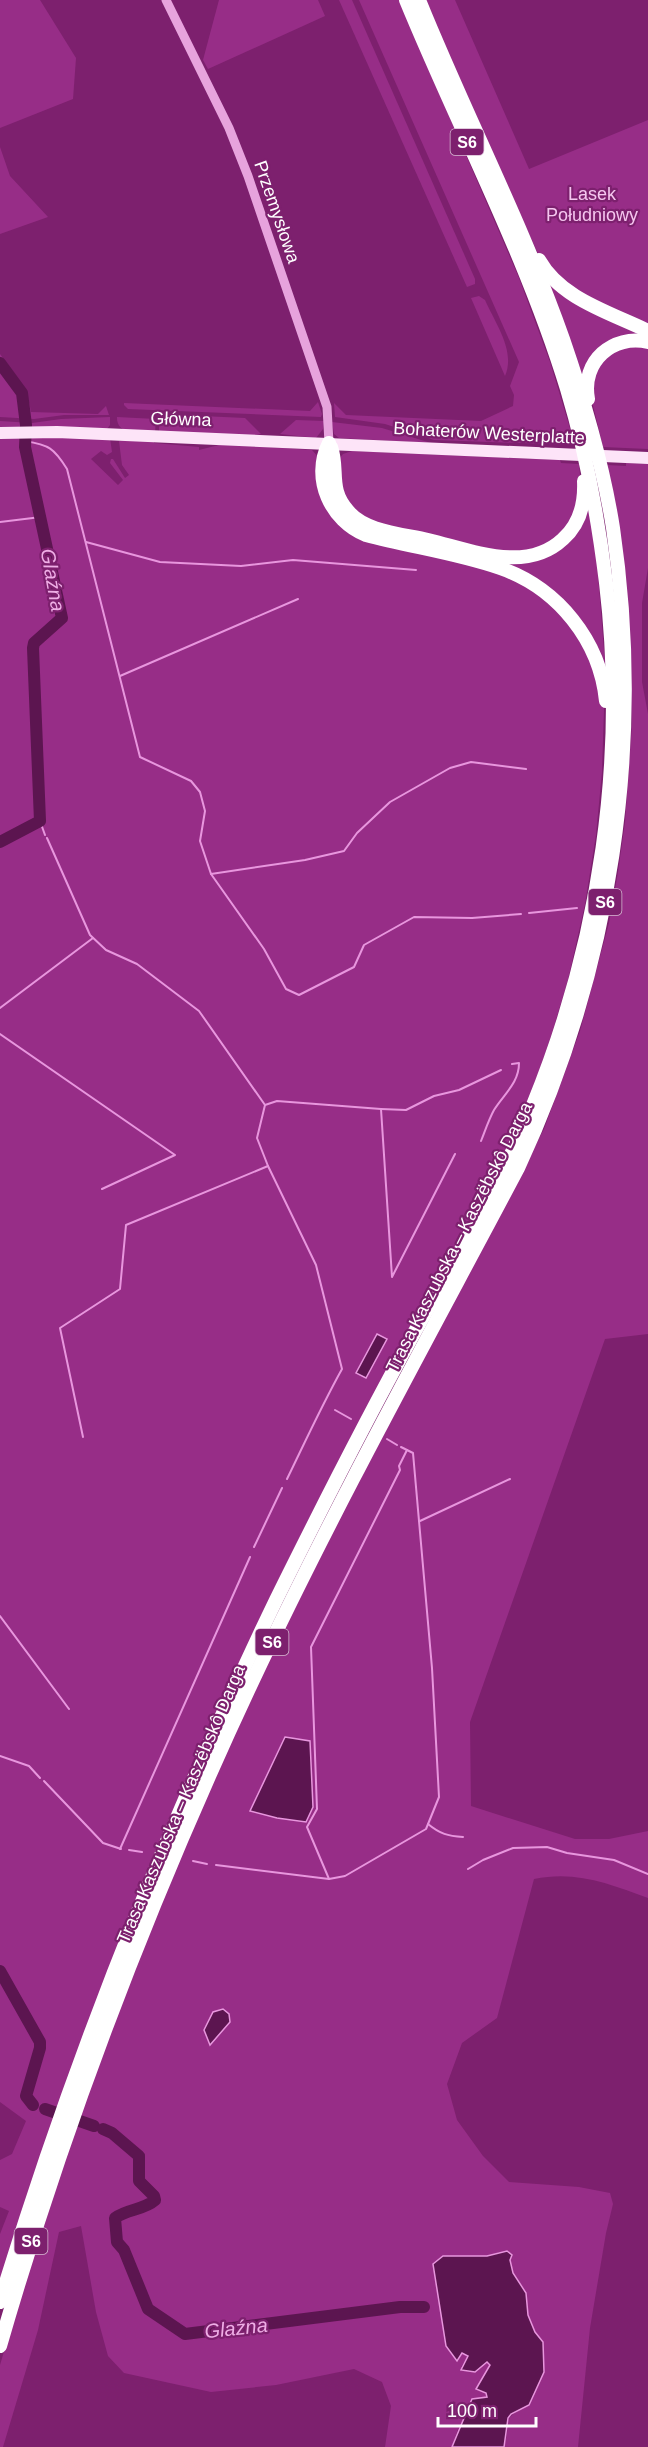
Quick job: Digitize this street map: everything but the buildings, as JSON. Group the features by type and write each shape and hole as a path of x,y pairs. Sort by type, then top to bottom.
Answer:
{"highway":[{"name":"Trasa Kaszubska – Kaszëbskô Darga","path":"74,2099 88,2038 170,1832 239,1678 398,1362 503,1171 537,1095 570,998 591,915 601,860 611,760 612,680 607,587 599,530 579,434 557,361 529,284 406,0"},
{"name":"Trasa Kaszubska – Kaszëbskô Darga","path":"0,2302 74,2099 171,1867 253,1680 351,1484 518,1168 542,1117 571,1038 604,908 619,807 623,749 624,679 613,529 595,443 562,338 509,208 419,0"},
{"path":"509,208 544,270 556,284 568,293 648,331"},
{"path":"595,443 587,394 590,370 601,353 609,347 623,341 648,342"},
{"path":"329,443 332,449 336,492 345,508 357,520 366,525 482,553 518,558 535,556 547,551 569,534 578,519 584,498 579,434"},
{"path":"329,443 324,454 323,467 326,490 336,513 349,527 366,535 501,568 537,586 567,612 588,640 601,674 611,760"},
{"name":"Trasa Kaszubska – Kaszëbskô Darga","path":"0,2346 60,2136"}],"main road":[{"name":"Główna","path":"0,433 329,443"},
{"name":"Bohaterów Westerplatte","path":"329,443 648,458"}],"street":[{"name":"Przemysłowa","path":"166,0 229,128 248,176 327,406 329,443"}],"green space":[{"path":"0,0 40,0 76,58 73,99 0,128"},
{"path":"219,0 318,0 325,16 208,69 203,60"},
{"path":"339,0 352,0 475,279 475,284 467,287"},
{"path":"359,0 399,0 519,278 550,362 575,445 434,440 385,424 335,417 334,403 346,415 481,421 513,406 514,395 510,386 519,362"},
{"name":"Lasek Południowy","path":"426,0 455,0 529,169 648,120 648,326 573,290 538,254"},
{"path":"0,147 10,176 48,217 0,234"},
{"path":"547,279 648,334 625,338 583,382"},
{"path":"479,296 485,300 503,337 508,357 505,376 471,298"},
{"path":"619,347 648,347 648,449 603,447 590,393 597,365"},
{"path":"0,354 24,388 31,412 98,414 106,406 109,415 64,415 34,419 0,417"},
{"path":"318,402 321,417 128,409 124,405 124,403 310,411"},
{"path":"159,414 245,418 261,434 244,437 159,432"},
{"path":"110,417 110,425 107,429 0,429 0,421 32,423"},
{"path":"117,417 156,419 155,433 125,430 118,423"},
{"path":"296,420 324,421 323,429 316,438 280,434"},
{"path":"332,422 382,428 431,443 339,438 334,434"},
{"path":"0,437 110,438 112,452 107,455 101,451 91,459 118,485 123,480 110,463 111,459 125,478 129,475 122,465 119,441 154,439 154,443 199,447 199,450 223,444 312,450 319,458 325,502 503,573 547,598 585,644 602,693 604,710 602,772 596,835 585,904 568,980 538,1074 506,1152 485,1194 351,1437 263,1611 165,1829 0,2284 0,2234 9,2211 0,2207 0,2160 12,2154 26,2121 0,2102"},
{"path":"352,451 560,460 561,463 579,464 581,485 571,524 546,547 513,554 370,522 343,499 339,459 343,454"},
{"path":"626,463 648,464 648,568 642,603 642,682 648,714 648,1334 605,1339 470,1722 471,1806 575,1839 609,1839 648,1831 648,1898 606,1883 579,1877 534,1879 497,2018 462,2043 447,2084 457,2120 483,2156 509,2182 579,2187 610,2193 613,2204 590,2328 578,2447 504,2447 508,2421 513,2414 529,2405 543,2342 535,2332 528,2315 526,2293 513,2273 510,2260 500,2252 488,2256 456,2256 458,2361 462,2353 468,2356 461,2367 487,2361 490,2365 485,2372 487,2397 458,2429 452,2447 385,2447 391,2406 382,2382 354,2369 276,2385 211,2392 124,2373 108,2356 96,2312 81,2226 59,2232 38,2330 3,2447 0,2447 0,2365 22,2291 81,2110 175,1866 299,1596 544,1129 580,1031 609,923 625,822 632,723 626,577 607,465 626,466"},
{"path":"330,479 363,527 539,558 589,508 597,562 606,676 541,584 352,524"}],"shaded area":[{"path":"377,1334 387,1339 366,1378 356,1373"},
{"path":"285,1737 310,1741 313,1807 306,1822 250,1811"},
{"path":"223,2009 229,2014 230,2022 210,2045 204,2030 213,2012"},
{"path":"507,2251 512,2255 510,2260 513,2273 526,2293 528,2315 535,2332 543,2342 544,2372 529,2405 511,2414 508,2418 504,2447 452,2447 472,2399 487,2397 486,2393 476,2389 490,2365 487,2362 475,2372 461,2370 468,2356 462,2353 457,2361 446,2346 433,2264 443,2256 487,2256"}],"waterway":[{"name":"Glaźna","path":"0,363 22,393 26,425 25,447 62,618 34,643 33,648 40,821 0,842"},
{"path":"25,441 50,449 67,469 140,757 191,781 200,792 205,811 200,841 211,874 305,860 344,851 357,833 390,802 450,768 471,762 526,769"},
{"path":"0,522 41,517"},
{"path":"86,542 160,562 241,566 293,560 416,570"},
{"path":"120,676 298,599"},
{"path":"40,821 45,835"},
{"path":"47,838 90,935 106,950 137,964 199,1011 265,1105 257,1138 268,1166 316,1265 342,1369 287,1479"},
{"path":"211,874 264,949 286,989 299,995 354,967 364,945 414,917 472,918 521,914"},
{"path":"529,913 577,908"},
{"path":"0,1008 93,938"},
{"path":"0,1034 175,1155 102,1189"},
{"path":"481,1141 494,1110 516,1077 519,1063 512,1064"},
{"path":"381,1109 406,1110 434,1096 459,1090 501,1070"},
{"path":"265,1105 277,1101 381,1109 392,1277 455,1154"},
{"path":"83,1437 60,1328 120,1289 126,1225 268,1166"},
{"path":"335,1410 351,1419"},
{"path":"387,1439 397,1445"},
{"path":"216,1865 329,1879 345,1876 426,1829 439,1797 432,1668 413,1453 401,1447"},
{"path":"329,1879 307,1827 317,1809 311,1647 400,1470 399,1466 407,1450"},
{"path":"420,1521 510,1479"},
{"path":"254,1547 282,1488"},
{"path":"120,1849 250,1557"},
{"path":"0,1616 69,1709"},
{"path":"0,1756 29,1766 40,1778"},
{"path":"44,1781 103,1843 121,1849"},
{"path":"428,1824 444,1834 463,1837"},
{"path":"468,1869 483,1860 513,1848 547,1847 567,1853 614,1860 648,1874"},
{"path":"129,1850 142,1852"},
{"path":"193,1861 207,1864"},
{"name":"Glaźna","path":"0,1971 40,2042 26,2096 33,2105"},
{"name":"Glaźna","path":"45,2109 94,2126"},
{"name":"Glaźna","path":"103,2129 112,2133 139,2156 139,2181 154,2196 155,2200 115,2218 117,2242 124,2250 148,2309 185,2334 400,2307 424,2307"}]}
